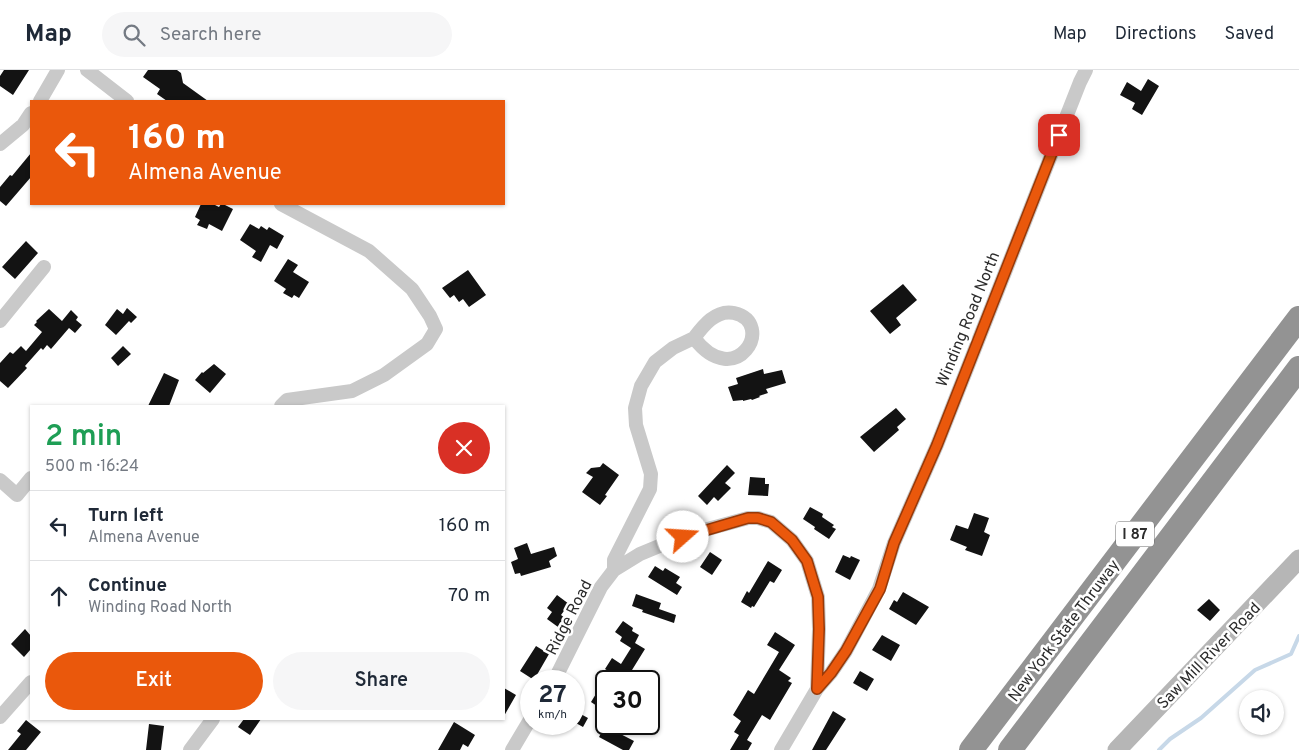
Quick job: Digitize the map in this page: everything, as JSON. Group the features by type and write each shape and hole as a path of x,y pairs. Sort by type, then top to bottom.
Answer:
{"highway":[{"name":"New York State Thruway","path":"971,750 1299,318"},
{"name":"New York State Thruway","path":"1016,744 1299,368"}],"main road":[{"name":"Saw Mill River Road","path":"1117,750 1299,559"}],"street":[{"path":"41,100 58,70"},
{"path":"87,70 126,100"},
{"name":"Winding Road North","path":"781,750 817,689 846,651 883,581 894,543 937,445 1086,70"},
{"path":"0,144 23,125 30,115"},
{"path":"282,405 287,400 352,391 384,374 427,344 436,329 430,316 412,289 369,251 283,205"},
{"path":"0,322 44,267"},
{"path":"614,570 614,560 650,489 651,474 636,425 636,408 642,386 655,362 673,348 694,338"},
{"path":"0,480 17,495 30,479"},
{"path":"614,570 640,554 697,532 748,518 758,518 771,522 792,540 807,561 818,597 817,689"},
{"name":"Ridge Road","path":"561,670 601,587 614,570"},
{"path":"0,717 30,683"},
{"path":"190,750 212,720"},
{"path":"512,750 521,735"}],"building":[{"path":"4,70 29,70 13,95 0,86 0,76"},
{"path":"148,70 177,70 181,73 183,83 207,100 166,100 157,94 160,89 143,77"},
{"path":"1148,79 1159,86 1142,115 1132,109 1135,103 1120,95 1127,82 1141,91"},
{"path":"30,154 30,178 6,206 0,201 0,187 10,175 12,176"},
{"path":"201,205 215,205 219,207 225,205 233,209 222,231 209,224 207,229 197,225 200,220 195,217"},
{"path":"250,224 259,229 261,226 267,230 269,227 284,236 277,249 270,245 261,262 252,257 256,251 240,240"},
{"path":"26,241 38,253 15,279 2,267"},
{"path":"288,259 298,265 293,272 309,282 299,298 294,295 292,298 283,293 286,289 274,281"},
{"path":"468,270 486,295 469,307 463,299 459,302 454,295 450,298 442,288"},
{"path":"903,284 917,300 896,318 901,325 890,334 870,311"},
{"path":"127,308 137,317 131,323 129,321 116,335 105,325 117,309 123,314"},
{"path":"49,309 62,321 71,310 78,317 76,320 82,325 75,333 69,328 51,349 47,345 43,350 41,348 25,366 27,368 8,388 0,381 0,363 10,352 13,354 21,346 26,351 42,332 34,325 36,321"},
{"path":"123,346 131,354 118,366 111,358"},
{"path":"214,364 226,374 210,393 195,380 202,372"},
{"path":"763,369 764,374 782,370 786,383 766,389 768,393 752,400 733,401 728,387 738,384 736,378"},
{"path":"164,373 179,380 169,405 148,405"},
{"path":"896,408 906,419 897,427 899,430 874,452 860,437"},
{"path":"603,463 619,475 600,505 582,492 593,477 586,473 591,468 600,467"},
{"path":"727,465 735,473 725,483 731,488 718,501 714,497 707,505 698,496"},
{"path":"750,477 765,478 765,484 769,484 768,496 748,495"},
{"path":"810,507 823,514 822,517 834,525 832,527 836,529 829,539 803,519"},
{"path":"974,513 989,518 984,532 990,535 982,556 965,550 967,547 950,540 956,525 968,529"},
{"path":"527,543 531,554 554,547 557,556 549,561 551,567 521,576 520,573 515,574 511,562 518,559 514,548"},
{"path":"710,552 722,560 712,575 700,567"},
{"path":"843,555 860,560 850,580 835,572"},
{"path":"768,561 782,570 774,583 770,581 754,607 752,606 751,608 741,602 747,591 749,593"},
{"path":"655,566 663,571 665,568 680,577 676,583 682,587 677,595 648,577"},
{"path":"903,592 929,607 916,625 889,609 894,600 897,602"},
{"path":"636,594 661,603 659,609 676,615 674,623 642,612 643,610 632,606"},
{"path":"557,595 569,604 561,615 565,618 558,627 547,619 552,612 547,608"},
{"path":"1209,599 1220,610 1210,621 1197,610"},
{"path":"623,621 633,628 632,631 639,635 635,643 645,649 632,670 605,669 612,658 621,664 631,648 620,641 622,637 615,632"},
{"path":"25,629 30,635 30,650 24,657 11,644"},
{"path":"775,632 795,645 779,670 791,678 788,681 792,683 770,720 762,715 747,740 752,743 748,750 730,750 739,735 734,732 741,721 733,715 748,690 754,694 779,652 767,645"},
{"path":"882,635 900,645 891,661 872,650"},
{"path":"536,646 549,654 540,670 521,670"},
{"path":"860,671 874,679 867,691 853,683"},
{"path":"505,689 516,695 505,714"},
{"path":"595,696 595,705 591,702"},
{"path":"833,711 846,719 826,750 812,750"},
{"path":"26,720 41,732 26,750 8,750 21,734 17,731"},
{"path":"243,720 260,720 250,735 238,727"},
{"path":"454,722 475,735 468,747 463,744 460,750 438,750"},
{"path":"149,724 164,726 161,750 146,750"},
{"path":"600,735 622,735 634,741 629,750 623,750 599,737"}],"waterway":[{"path":"1159,750 1170,739 1201,718 1255,670 1291,654 1299,636"}],"route":[{"path":"683,537 737,520 758,518 771,522 792,540 807,561 818,597 817,689 846,651 880,589 894,543 937,445 1059,135"}]}
